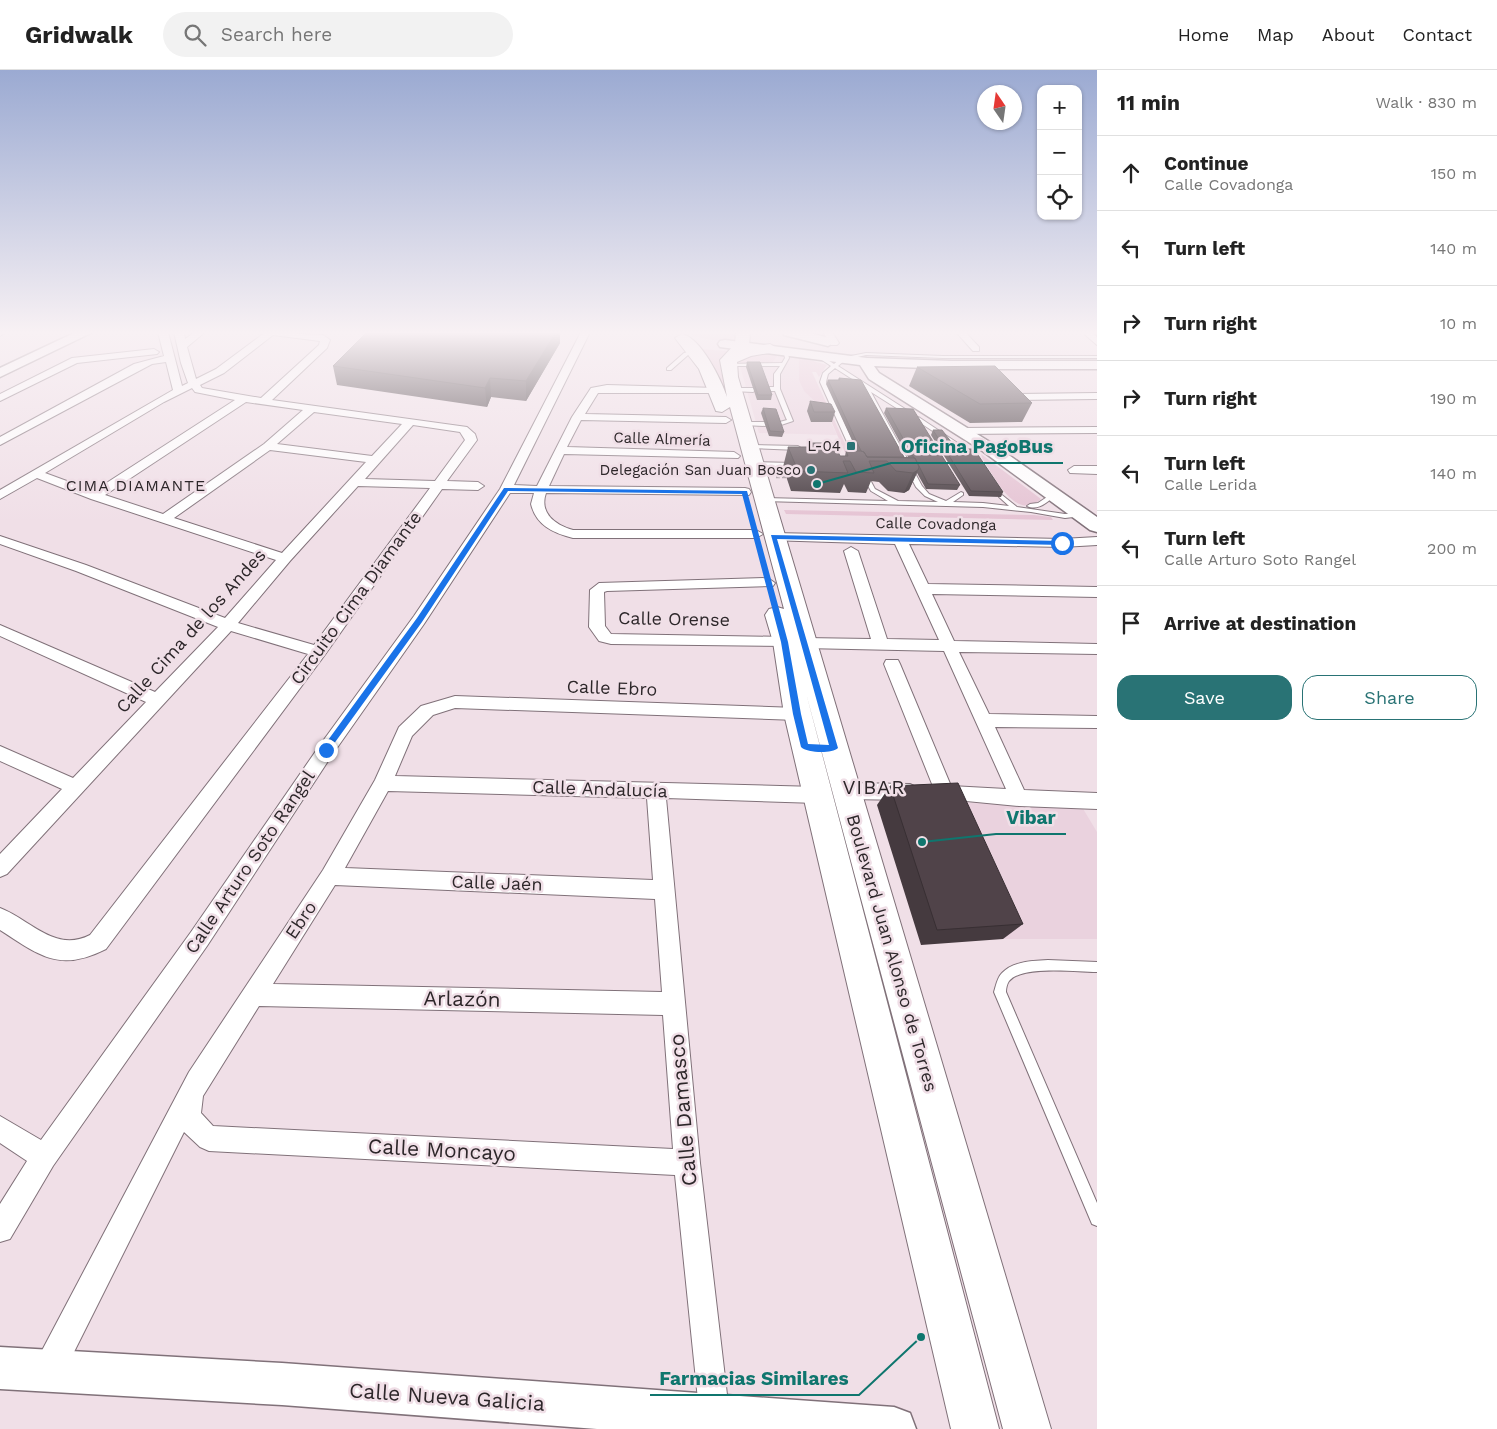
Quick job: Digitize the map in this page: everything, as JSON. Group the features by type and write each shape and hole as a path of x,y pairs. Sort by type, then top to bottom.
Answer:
{"main road":[{"name":"Boulevard Juan Alonso de Torres","path":"726,395 726,420 734,456 745,492 765,535 794,642 831,793 975,1429"},
{"name":"Boulevard Juan Alonso de Torres","path":"728,395 744,424 766,500 765,535 768,583 794,642 797,714 820,748"},
{"name":"Boulevard Juan Alonso de Torres","path":"831,793 1027,1429"}],"street":[{"path":"0,442 85,395"},
{"path":"0,495 170,395"},
{"name":"Circuito Cima Diamante","path":"0,918 50,948 61,952 73,953 86,950 98,942 318,652 471,440 471,436 463,429 224,395"},
{"path":"264,401 270,395"},
{"name":"Calle Arturo Soto Rangel","path":"0,1229 44,1156 204,931 326,750 419,620 506,489 554,395"},
{"path":"541,488 590,395"},
{"path":"904,395 961,431 1053,495 1088,514 1097,526"},
{"path":"1008,397 1097,396"},
{"path":"95,496 244,399"},
{"path":"164,519 268,446 312,408"},
{"path":"577,418 726,420"},
{"name":"Calle Cima de los Andes","path":"0,868 77,788 156,699 228,625 285,558 411,421"},
{"path":"961,431 1097,430"},
{"path":"268,446 376,460"},
{"name":"Calle Almería","path":"560,450 734,456"},
{"path":"1074,470 1097,470"},
{"path":"36,474 95,496 285,558"},
{"path":"356,482 478,486"},
{"name":"Calle Covadonga","path":"541,488 537,506 543,518 552,528 573,534 765,535 1062,543 1097,541"},
{"path":"506,489 745,492"},
{"path":"900,539 1019,798"},
{"path":"0,540 82,568 228,625 318,652"},
{"path":"851,551 881,646"},
{"name":"Calle Orense","path":"768,583 604,586 597,590 597,627 604,637 611,639 1097,649"},
{"path":"924,589 1097,592"},
{"path":"0,630 156,699"},
{"path":"892,664 945,794"},
{"name":"Calle Ebro","path":"427,710 455,702 797,714"},
{"name":"Ebro","path":"48,1371 189,1097 252,995 330,876 383,782 405,732 427,710"},
{"path":"984,720 1097,722"},
{"path":"0,753 77,788"},
{"name":"Calle Andalucía","path":"383,782 656,791 945,794 1019,798 1094,806"},
{"name":"Calle Damasco","path":"656,791 688,1163 716,1423"},
{"name":"Calle Jaén","path":"330,876 664,890"},
{"name":"Arlazón","path":"252,995 673,1004"},
{"name":"Calle Moncayo","path":"189,1097 187,1110 190,1120 198,1131 209,1138 688,1163"},
{"path":"0,1128 44,1156"},
{"name":"Calle Nueva Galicia","path":"0,1368 282,1384 716,1423 894,1429"}],"lane":[{"path":"778,424 786,423 790,418 780,395"},
{"path":"829,395 860,466 873,490 895,502"},
{"path":"878,395 919,487 927,495 947,504"},
{"path":"892,395 918,419 973,454 978,462"},
{"path":"918,419 927,436"},
{"path":"744,424 765,424"},
{"path":"755,463 806,449"},
{"path":"755,463 805,465"},
{"path":"851,466 860,466"},
{"path":"956,486 967,500 983,505"},
{"path":"905,502 915,498 919,487"},
{"path":"852,501 870,496 873,490"},
{"path":"947,504 961,494"},
{"path":"997,506 1004,502 1001,495 1012,507"},
{"path":"1012,507 1040,505 1053,495"},
{"path":"766,500 983,505 1012,507 1065,516 1088,514"},
{"path":"1097,967 1031,966 1015,970 1004,978 1000,992 1097,1219"}],"path":[{"path":"755,463 796,477"}],"shaded area":[{"path":"725,395 728,395 755,496"},
{"path":"748,395 818,395 837,435 759,433"},
{"path":"809,395 823,395 868,493 850,464 828,414"},
{"path":"981,454 1041,499 1032,505 1023,505 1014,501 999,485"},
{"path":"784,510 1034,515 1051,517 1053,520 786,514"},
{"path":"943,802 1082,807 1097,832 1097,939 1003,939"}],"building":[{"path":"835,395 870,395 904,457 867,457 861,451"},
{"path":"965,395 1024,395 1032,403 980,404"},
{"path":"810,401 831,404 835,412 814,412"},
{"path":"763,408 776,409 784,432 770,431"},
{"path":"886,408 913,409 960,485 928,484"},
{"path":"933,430 942,430 952,443 958,443 962,449 974,449 1003,492 971,491"},
{"path":"808,443 834,443 840,456 848,456 846,451 861,451 867,457 915,458 919,467 913,473 896,471 887,461 869,461 874,473 856,472 850,461 843,461 848,473 798,471 788,447 809,447"},
{"path":"958,783 1023,924 937,930 890,786"}],"place":[{"name":"L-04","path":"851,446"},
{"name":"Delegación San Juan Bosco","path":"811,470"},
{"name":"Oficina PagoBus","path":"817,484"},
{"name":"Vibar","path":"922,842"},
{"name":"Farmacias Similares","path":"921,1337"}],"district":[{"name":"CIMA DIAMANTE","path":"136,485"},
{"name":"VIBAR","path":"874,787"}],"route":[{"path":"326,750 372,683 419,620 506,489 745,492 785,642 797,714 805,747 834,748 774,537 1062,543"}]}
